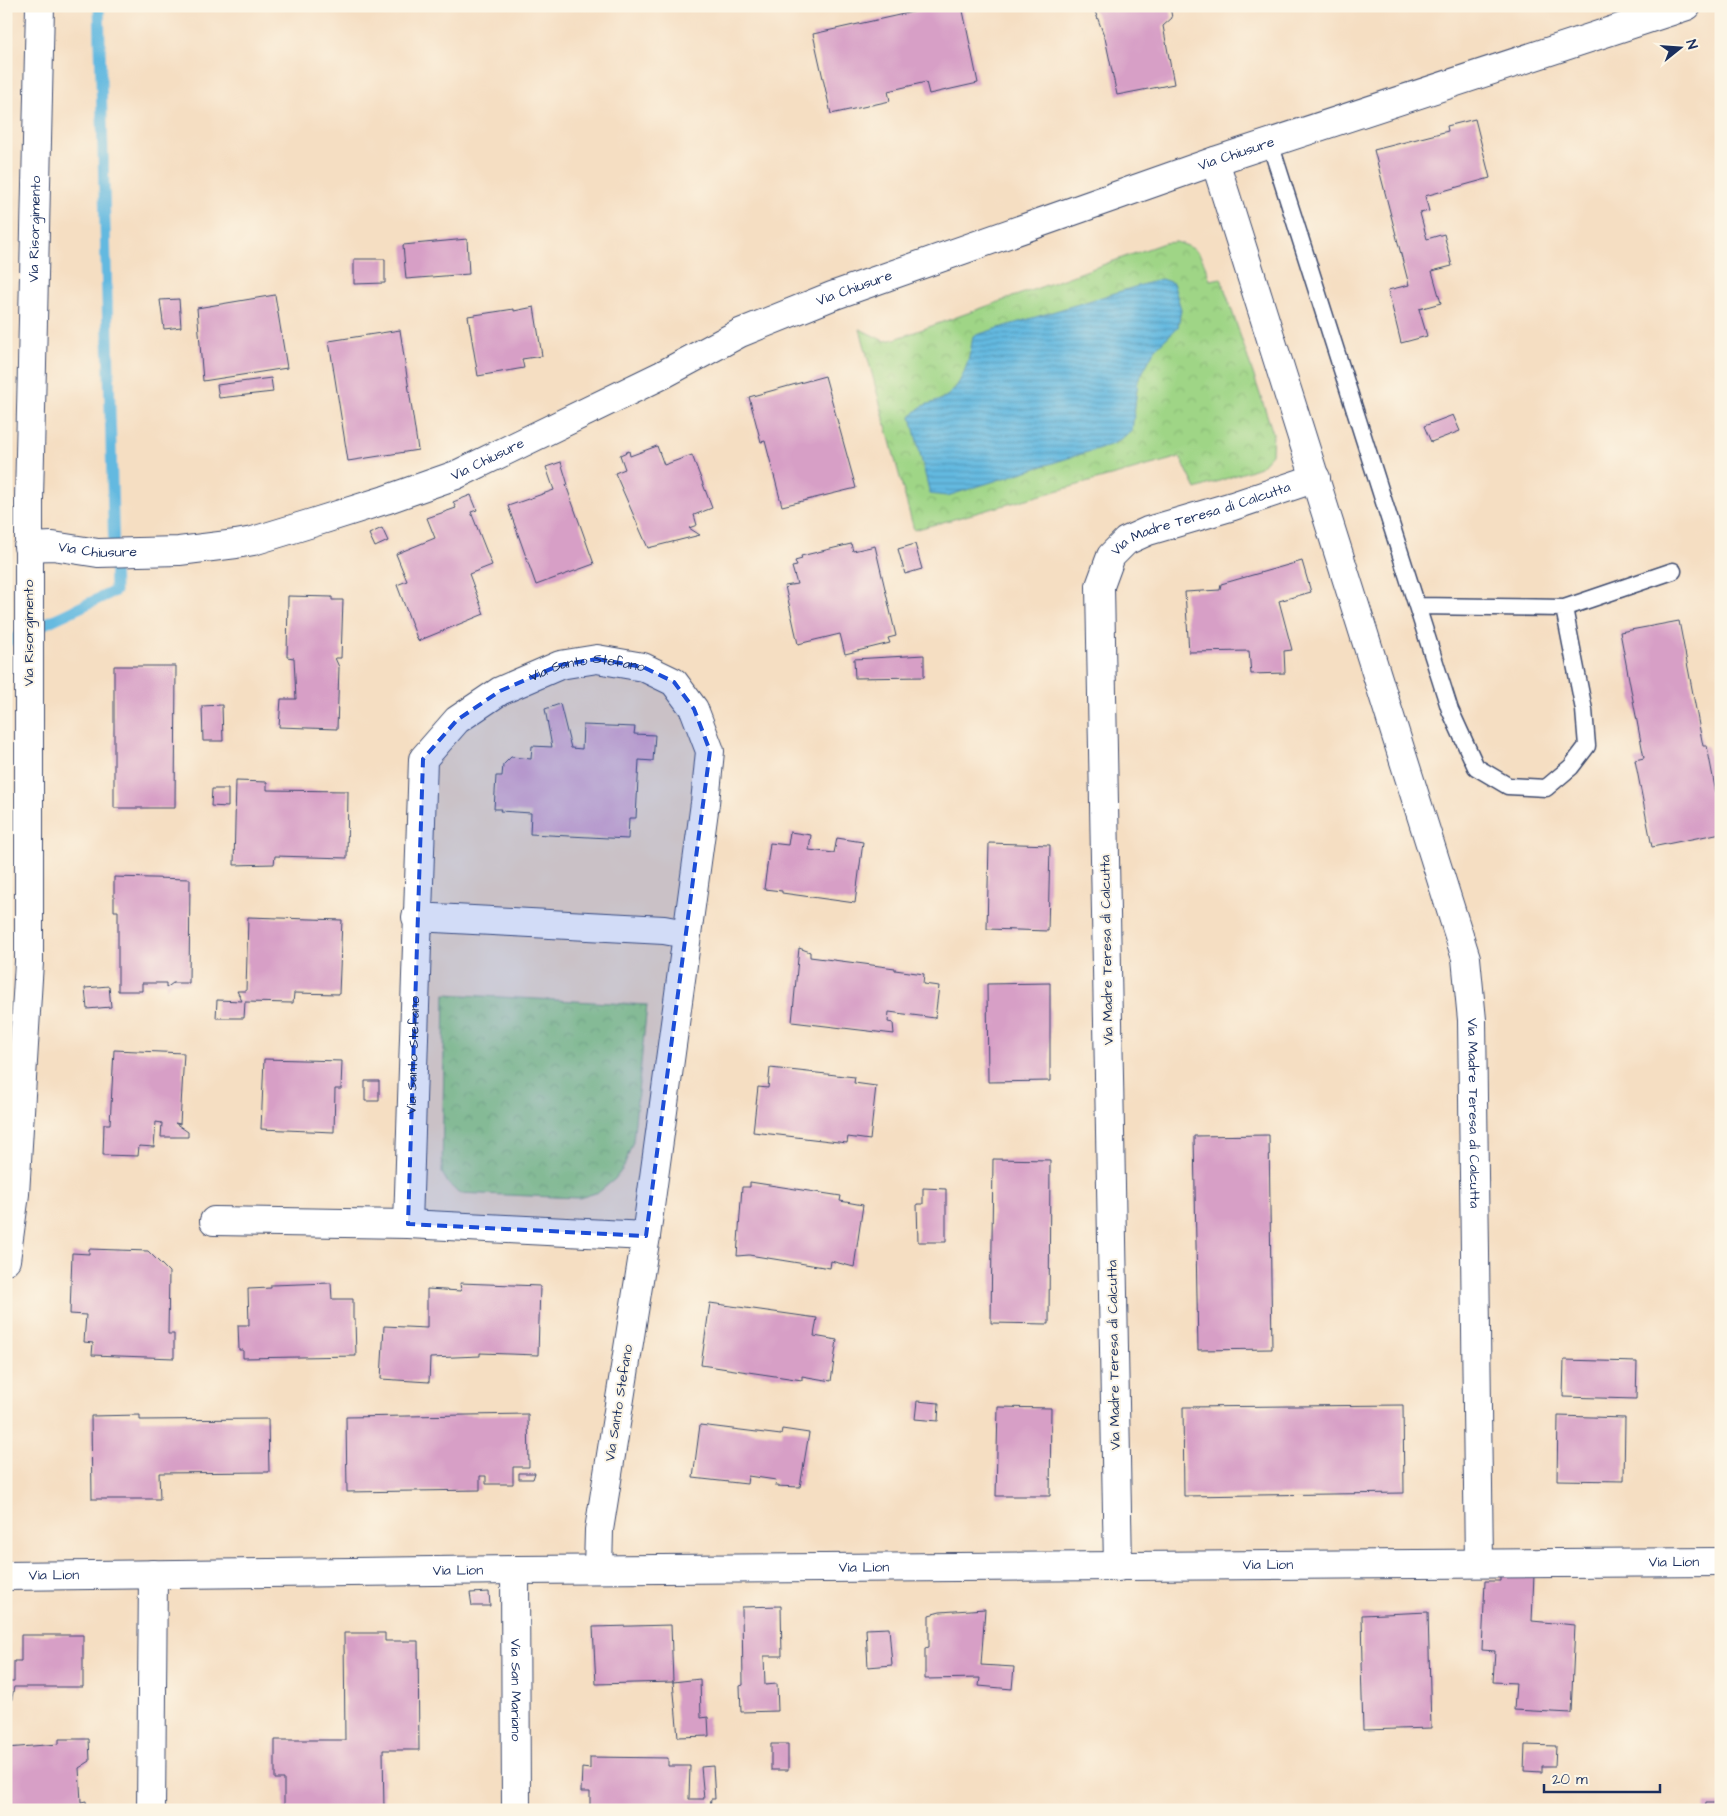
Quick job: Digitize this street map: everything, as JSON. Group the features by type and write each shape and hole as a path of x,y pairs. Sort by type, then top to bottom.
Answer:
{"street":[{"name":"Via Risorgimento","path":"6,1260 15,1194 30,962 28,547 40,6"},
{"name":"Via Chiusure","path":"28,547 53,546 98,553 179,551 236,544 312,523 456,475 662,375 740,333 832,296 1215,161 1687,6"},
{"name":"Via Madre Teresa di Calcutta","path":"1215,161 1466,958 1472,1020 1479,1563"},
{"name":"Via Madre Teresa di Calcutta","path":"1118,1567 1100,586 1111,556 1126,541 1148,531 1233,506 1316,478"},
{"name":"Via Santo Stefano","path":"408,1224 416,917 423,758 456,720 500,691 560,665 597,659 643,667 674,682 694,710 710,751 706,804 686,934 646,1236 599,1530 598,1569"},
{"path":"416,917 664,930 686,934"},
{"path":"214,1221 408,1224 646,1236"},
{"name":"Via Lion","path":"6,1576 598,1569 1721,1562"},
{"name":"Via San Mariano","path":"515,1570 516,1810"},
{"path":"151,1810 154,1574"}],"lane":[{"path":"1270,143 1450,710 1476,767 1508,786 1546,788 1571,767 1587,746 1584,710 1564,608"},
{"path":"1417,606 1564,608 1673,571"}],"highlighted area":[{"path":"597,659 643,667 674,682 694,709 710,751 646,1236 408,1224 423,759 457,720 500,691 560,665"}],"green space":[{"path":"1176,242 1196,251 1205,265 1210,280 1221,278 1273,433 1272,454 1260,467 1196,489 1180,457 914,530 860,329 884,341 895,339 1164,243"},
{"path":"445,994 647,1005 633,1141 624,1167 615,1179 599,1192 579,1198 458,1193 448,1183 442,1173"}],"water":[{"path":"1161,279 1173,283 1181,309 1178,327 1155,349 1138,381 1132,431 1113,444 947,496 930,494 911,417 921,407 940,400 954,389 964,372 973,336"}],"building":[{"path":"940,6 962,6 978,83 929,94 926,82 888,91 890,101 831,114 813,34"},
{"path":"1093,6 1170,6 1172,18 1163,26 1174,84 1117,95 1105,38"},
{"path":"1475,119 1490,178 1425,196 1429,211 1420,213 1427,239 1444,234 1452,266 1432,271 1441,303 1419,309 1427,336 1401,343 1388,290 1409,285 1374,150 1448,131 1447,126"},
{"path":"467,239 469,274 406,279 403,245"},
{"path":"354,259 385,259 385,283 354,284"},
{"path":"275,295 287,368 203,381 197,308"},
{"path":"179,299 181,327 164,329 160,300"},
{"path":"534,307 542,356 522,359 524,368 478,376 468,316"},
{"path":"400,330 418,450 348,461 329,341"},
{"path":"825,376 856,488 782,506 765,441 761,442 749,397"},
{"path":"271,378 273,392 219,398 217,385"},
{"path":"1453,415 1460,431 1431,442 1424,426"},
{"path":"657,446 664,465 692,455 712,508 694,515 697,525 689,528 700,535 648,548 615,473 625,469 620,455 629,451 630,456"},
{"path":"561,462 568,485 566,485 594,564 536,585 508,506 554,490 546,467"},
{"path":"471,495 477,510 471,512 492,565 469,574 484,614 418,641 397,585 407,581 396,554 435,538 427,518 456,508 453,502"},
{"path":"382,528 388,541 375,547 369,534"},
{"path":"851,544 853,551 875,546 896,636 888,638 890,643 845,654 840,634 798,644 785,586 797,584 792,567 797,566 795,561 802,559 801,556"},
{"path":"915,544 922,569 905,574 898,549"},
{"path":"1302,561 1311,592 1279,601 1292,650 1284,651 1285,673 1251,674 1249,651 1189,652 1185,592 1220,590 1221,584"},
{"path":"288,596 332,597 332,600 343,600 341,658 335,658 339,667 337,729 279,727 281,699 296,699 294,658 287,657"},
{"path":"1679,621 1703,746 1707,746 1721,819 1721,833 1652,847 1635,760 1644,758 1620,632"},
{"path":"924,655 924,677 855,678 854,659"},
{"path":"114,666 176,666 175,808 114,808"},
{"path":"560,704 571,748 582,749 583,725 635,727 634,734 655,735 653,761 639,760 636,818 629,818 628,839 530,834 531,813 494,809 496,776 502,776 503,765 511,757 531,759 532,746 552,747 545,709"},
{"path":"222,705 223,741 203,741 202,706"},
{"path":"236,781 267,782 267,790 348,791 347,858 275,856 274,864 234,865"},
{"path":"212,789 228,789 228,807 211,806"},
{"path":"790,832 811,835 809,850 834,853 837,838 863,842 855,903 764,889 770,843 788,845"},
{"path":"989,843 1050,845 1048,931 987,929"},
{"path":"114,877 190,879 189,983 173,983 166,988 166,983 142,983 142,991 118,991 118,911 114,911"},
{"path":"248,917 342,920 339,994 294,993 293,1003 245,1002 244,1018 216,1018 217,1000 242,1001 237,991 246,991"},
{"path":"799,948 810,952 810,957 895,968 895,970 924,974 923,984 939,986 935,1018 889,1012 888,1022 893,1023 894,1034 792,1022"},
{"path":"1050,983 1050,1081 988,1082 987,984"},
{"path":"109,986 111,1007 87,1009 85,988"},
{"path":"114,1050 184,1053 180,1124 175,1123 188,1132 188,1137 161,1137 162,1123 156,1122 154,1147 139,1146 138,1156 103,1155 104,1124 110,1124"},
{"path":"264,1059 342,1061 341,1089 335,1089 334,1132 261,1129"},
{"path":"770,1068 855,1077 854,1083 876,1086 870,1140 848,1137 847,1143 753,1132 758,1087 768,1088"},
{"path":"365,1081 379,1081 379,1101 365,1101"},
{"path":"1269,1135 1272,1349 1198,1350 1194,1136"},
{"path":"993,1159 1050,1160 1049,1324 991,1323"},
{"path":"750,1182 841,1196 840,1201 863,1205 854,1267 831,1261 830,1268 749,1255 737,1256 742,1187 750,1187"},
{"path":"923,1188 946,1189 946,1242 918,1242 917,1204 923,1204"},
{"path":"89,1249 148,1251 169,1272 168,1334 174,1334 174,1358 92,1355 93,1343 84,1342 86,1315 70,1314 72,1253 89,1254"},
{"path":"331,1283 332,1299 353,1299 356,1356 243,1358 243,1350 239,1350 238,1325 249,1325 248,1289 271,1288 271,1285"},
{"path":"460,1283 540,1286 538,1355 480,1353 480,1356 430,1358 429,1382 381,1379 384,1326 427,1328 427,1289 461,1291"},
{"path":"710,1303 817,1318 814,1336 837,1340 831,1381 802,1376 802,1380 701,1365"},
{"path":"1564,1360 1637,1362 1636,1399 1563,1397"},
{"path":"917,1401 939,1403 938,1421 915,1419"},
{"path":"1403,1405 1404,1493 1184,1496 1183,1407"},
{"path":"998,1407 1051,1408 1050,1496 996,1496"},
{"path":"528,1414 529,1467 513,1467 513,1484 486,1484 486,1476 480,1476 480,1490 347,1492 346,1417"},
{"path":"140,1415 140,1420 268,1419 269,1472 159,1473 160,1499 92,1499 91,1416"},
{"path":"1558,1416 1625,1418 1624,1481 1557,1480"},
{"path":"700,1425 781,1435 782,1429 809,1433 800,1487 775,1486 776,1480 748,1476 747,1484 693,1478"},
{"path":"519,1473 535,1473 533,1479 519,1479"},
{"path":"1500,1574 1534,1575 1532,1621 1575,1625 1571,1713 1514,1710 1516,1683 1493,1682 1495,1651 1482,1650 1485,1581 1500,1581"},
{"path":"489,1592 490,1606 472,1606 470,1593"},
{"path":"781,1606 782,1656 764,1656 765,1685 777,1684 778,1711 741,1712 740,1686 743,1685 742,1607"},
{"path":"985,1609 981,1665 1014,1667 1012,1689 979,1686 980,1678 925,1679 925,1648 929,1647 929,1615 940,1612"},
{"path":"1428,1612 1431,1728 1363,1730 1362,1615"},
{"path":"671,1625 673,1682 596,1684 593,1627"},
{"path":"889,1628 892,1665 868,1667 866,1629"},
{"path":"344,1633 385,1633 385,1641 418,1641 419,1750 383,1750 384,1810 284,1810 284,1779 275,1779 275,1740 345,1740"},
{"path":"21,1635 83,1635 83,1687 14,1687 9,1714 6,1714 6,1682 14,1682 14,1661 21,1661"},
{"path":"700,1679 701,1718 708,1717 709,1736 678,1737 673,1682"},
{"path":"59,1739 89,1739 90,1761 79,1768 81,1802 86,1801 87,1810 6,1810 6,1748 59,1744"},
{"path":"771,1744 788,1744 788,1770 771,1770"},
{"path":"1525,1745 1556,1746 1555,1766 1542,1766 1542,1772 1524,1771"},
{"path":"590,1757 668,1758 668,1766 690,1766 689,1799 704,1799 701,1767 713,1766 715,1799 711,1799 710,1810 590,1810 590,1792 581,1792 582,1768 590,1769"},
{"path":"1706,1803 1721,1803 1721,1810 1705,1810"}],"waterway":[{"path":"6,642 115,591 99,6"}]}
